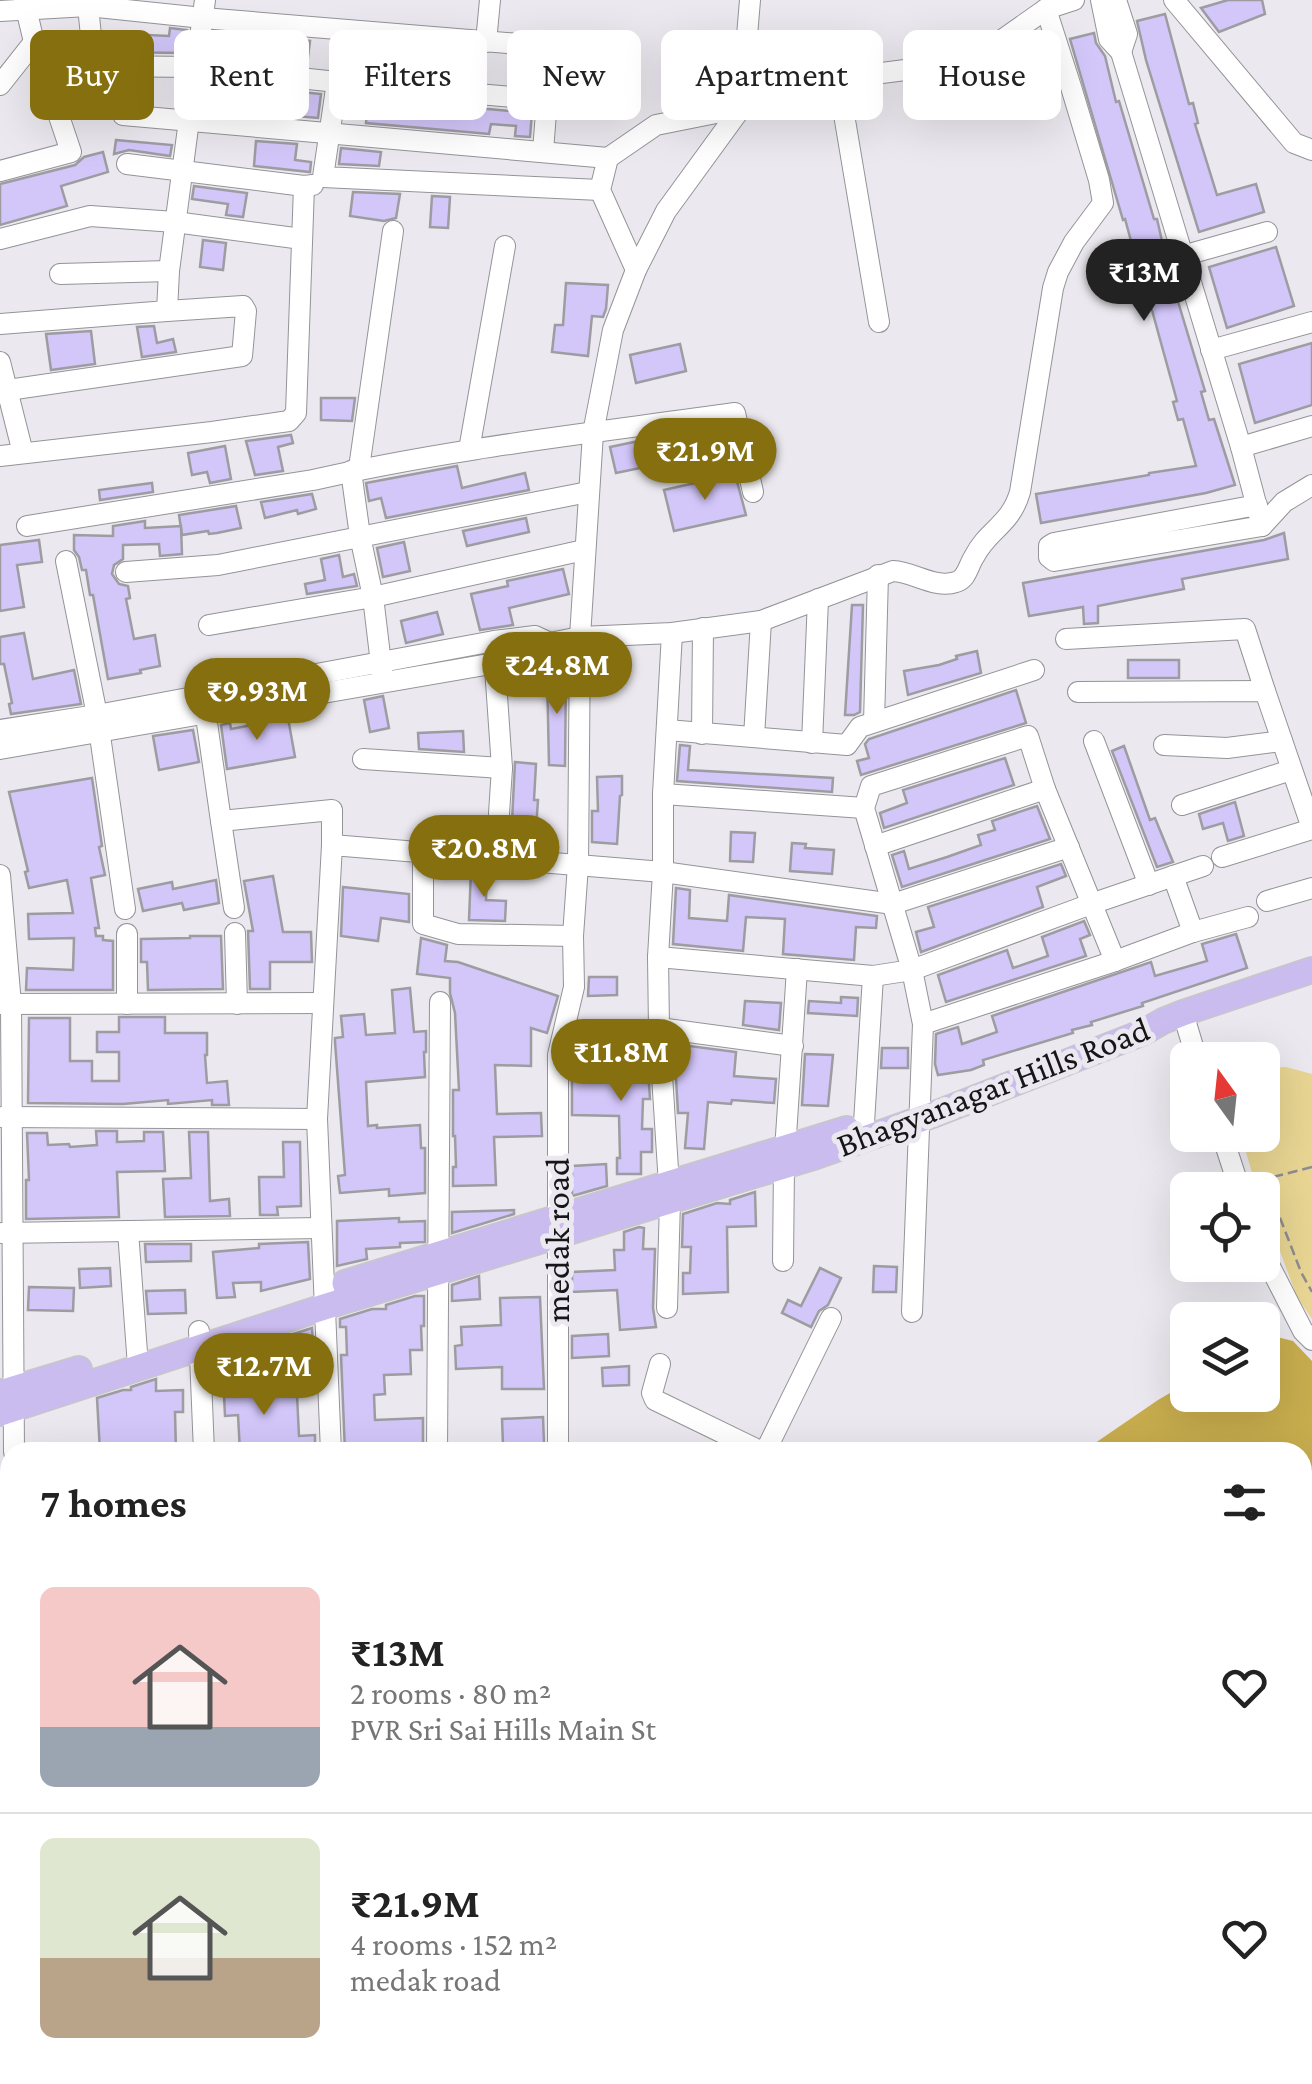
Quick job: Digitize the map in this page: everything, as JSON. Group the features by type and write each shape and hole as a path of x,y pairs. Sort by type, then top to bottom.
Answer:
{"main road":[{"name":"Bhagyanagar Hills Road","path":"6,1401 921,1113 1144,1032 1173,1017 1312,970"},
{"name":"Bhagyanagar Hills Road","path":"785,1156 864,1124 921,1113"}],"street":[{"path":"487,32 490,0"},
{"path":"748,30 750,0"},
{"path":"883,73 960,63 982,54 1046,10 1074,0"},
{"path":"1100,0 1110,40 1121,52 1262,526"},
{"path":"1116,0 1127,34 1121,52"},
{"path":"1174,0 1294,143 1312,150"},
{"path":"0,11 25,4 204,9 383,30"},
{"path":"25,4 31,30"},
{"path":"88,6 94,66 174,67"},
{"path":"0,748 98,724 494,652 535,636 550,643 761,620 893,571 941,584 963,579 990,536 1015,511 1053,288 1074,242 1103,203 1072,86 1046,10"},
{"path":"0,85 30,47"},
{"path":"0,171 71,152 60,120"},
{"path":"167,311 189,120"},
{"path":"200,120 608,158 656,125 681,120"},
{"path":"0,456 212,432 293,418 302,239 332,120"},
{"path":"543,151 545,120"},
{"name":"medak road","path":"558,1442 558,1054 574,987 580,637 593,434 613,330 640,263 666,212 732,120"},
{"path":"845,120 879,322"},
{"path":"608,158 600,190 640,263"},
{"path":"126,164 314,182 600,190"},
{"path":"0,239 90,216 175,222 302,239"},
{"path":"382,672 360,536 354,470 393,231"},
{"path":"1182,256 1268,232"},
{"path":"468,450 504,246"},
{"path":"60,274 169,271"},
{"path":"0,324 243,306 246,310 242,356 8,390"},
{"path":"1211,350 1312,322"},
{"path":"0,362 22,453"},
{"path":"27,526 468,450 734,413 754,492"},
{"path":"1240,447 1312,426"},
{"path":"1257,505 1054,543 1049,546 1049,557 1054,562 1262,526 1284,502 1312,485"},
{"path":"126,572 218,565 588,492"},
{"path":"209,625 372,597 584,550"},
{"path":"66,561 98,724 125,909"},
{"path":"874,722 878,576"},
{"path":"812,742 818,599"},
{"path":"754,737 761,620"},
{"path":"702,734 703,628"},
{"path":"658,956 874,976 912,970 1312,828 1244,629 1066,640"},
{"path":"667,1308 670,1192 658,956 672,632"},
{"path":"494,652 502,768 496,859"},
{"path":"667,730 847,745 860,727 1034,670"},
{"path":"1078,692 1265,691"},
{"path":"204,705 234,908"},
{"path":"0,730 98,724"},
{"path":"912,1312 922,1024 912,970 864,808 871,786 1028,736 1045,789 1115,961"},
{"path":"1164,745 1226,748 1282,741"},
{"path":"1094,742 1149,885"},
{"path":"363,759 502,768"},
{"path":"1182,805 1292,770"},
{"path":"875,846 1045,789"},
{"path":"663,794 864,808"},
{"path":"220,820 332,810 317,1119 331,1442"},
{"path":"332,845 663,872 893,904 1068,847"},
{"path":"424,853 423,924 458,934 573,936"},
{"path":"0,875 5,1004 6,1401 12,1442"},
{"path":"1173,876 1192,932"},
{"path":"1267,901 1312,888"},
{"path":"922,1024 1192,932 1248,918"},
{"path":"234,932 237,1004"},
{"path":"127,934 127,1004"},
{"path":"783,1261 785,1156 797,969"},
{"path":"864,1124 874,976"},
{"path":"437,1442 440,1002"},
{"path":"5,1004 322,1003"},
{"path":"1173,1017 1188,1042"},
{"path":"659,1028 793,1046"},
{"path":"6,1117 317,1119"},
{"path":"6,1233 321,1228"},
{"path":"128,1232 138,1359"},
{"path":"1278,1282 1312,1340"},
{"path":"768,1442 831,1318"},
{"path":"200,1339 204,1442"},
{"path":"660,1364 652,1393 655,1400 742,1442"}],"path":[{"path":"1312,1167 1265,1178 1312,1292"}],"shaded area":[{"path":"1280,1067 1312,1074 1312,1319 1297,1297 1280,1252 1280,1172 1252,1172 1246,1152 1280,1152"},
{"path":"1280,1338 1293,1341 1312,1361 1312,1442 1097,1442 1170,1393 1170,1412 1280,1412"}],"building":[{"path":"1228,0 1262,0 1265,14 1219,32 1201,8"},
{"path":"1165,14 1217,195 1256,184 1264,212 1199,232 1137,21"},
{"path":"170,28 187,30 174,30 174,53 154,53 154,35 169,36"},
{"path":"1094,33 1105,56 1116,102 1119,101 1157,219 1160,242 1205,391 1201,392 1209,420 1214,419 1235,485 1041,523 1036,494 1196,466 1183,419 1178,420 1173,402 1177,401 1150,303 1070,39"},
{"path":"309,93 321,94 318,118 309,117"},
{"path":"487,109 507,111 507,120 531,120 530,137 515,136 516,126 491,124 489,134 366,123 487,120"},
{"path":"116,140 172,145 170,156 129,150 114,154"},
{"path":"256,141 297,144 295,160 311,162 310,172 254,166"},
{"path":"341,148 381,152 379,166 339,164"},
{"path":"103,152 108,172 61,186 67,206 0,225 0,184 75,165 84,157"},
{"path":"194,186 247,193 243,217 226,215 228,204 192,199"},
{"path":"353,192 400,194 396,218 384,221 350,216"},
{"path":"432,196 450,197 448,228 430,227"},
{"path":"203,240 226,243 223,270 200,267"},
{"path":"1276,247 1294,306 1227,328 1209,267"},
{"path":"566,283 608,285 603,317 592,316 588,356 552,352 555,325 563,325"},
{"path":"154,326 157,343 173,339 176,352 142,357 137,327"},
{"path":"91,331 95,364 51,370 46,334"},
{"path":"1312,343 1312,405 1255,423 1239,364"},
{"path":"680,344 686,371 636,383 630,355"},
{"path":"321,398 355,398 352,421 321,420"},
{"path":"291,435 293,443 278,447 283,471 255,475 246,441"},
{"path":"653,438 659,464 616,473 610,447"},
{"path":"225,446 231,479 210,483 207,472 192,475 188,453"},
{"path":"457,466 462,488 525,473 529,490 386,518 381,498 369,501 366,483"},
{"path":"735,474 746,515 674,531 664,490"},
{"path":"152,483 153,492 100,500 99,490"},
{"path":"312,494 316,509 265,518 261,502"},
{"path":"236,506 241,528 182,535 179,515"},
{"path":"526,518 529,532 467,546 463,531"},
{"path":"145,521 145,528 181,526 182,554 160,556 159,544 123,545 123,559 114,565 112,574 119,584 128,586 130,598 126,599 134,639 155,635 160,666 108,679 93,595 86,570 82,570 74,550 74,535 113,536 113,526"},
{"path":"1284,533 1288,559 1182,579 1184,589 1098,606 1098,623 1084,624 1083,607 1029,616 1023,583 1264,540"},
{"path":"39,540 42,562 17,565 24,607 0,611 0,545"},
{"path":"404,542 410,571 383,577 377,548"},
{"path":"339,555 343,577 354,574 357,586 307,594 305,584 325,580 321,559"},
{"path":"563,569 569,594 509,608 513,625 480,630 471,594 508,586 507,581"},
{"path":"852,605 863,605 860,712 845,715"},
{"path":"437,612 443,634 406,643 401,621"},
{"path":"24,633 33,679 74,670 81,704 11,714 4,664 0,664 0,637"},
{"path":"977,651 981,673 908,695 904,671 939,665"},
{"path":"1128,660 1179,660 1179,678 1128,678"},
{"path":"566,671 565,766 549,765 547,672"},
{"path":"1016,690 1026,723 861,775 857,761 869,758 865,744 869,739"},
{"path":"383,696 389,728 370,732 364,700"},
{"path":"288,718 295,757 227,769 221,725 230,723 231,729"},
{"path":"193,730 199,762 159,770 153,736"},
{"path":"463,731 464,752 419,749 418,733"},
{"path":"680,745 690,746 688,770 833,778 832,792 677,781"},
{"path":"1124,746 1150,820 1155,818 1173,862 1157,867 1112,751"},
{"path":"1005,758 1014,785 884,828 880,813 907,803 903,790"},
{"path":"515,762 536,764 535,842 511,841"},
{"path":"622,776 617,844 592,842 592,811 598,811 597,777"},
{"path":"92,778 105,875 91,878 99,928 95,928 96,936 113,941 113,990 26,990 27,968 73,970 74,938 29,939 28,914 73,913 67,880 29,888 9,792"},
{"path":"1235,802 1244,836 1228,841 1223,823 1203,829 1199,814"},
{"path":"1037,806 1050,839 902,887 892,855 904,851 909,869 947,857 981,845 978,835 995,830 992,821"},
{"path":"731,832 755,833 753,862 730,861"},
{"path":"792,843 834,850 832,874 790,871"},
{"path":"1061,864 1066,876 1037,887 1043,907 921,952 916,932 934,927 928,907"},
{"path":"471,870 487,871 486,900 506,901 505,921 469,920"},
{"path":"273,876 283,932 311,932 312,962 270,962 270,989 250,989 248,931 253,931 244,881"},
{"path":"216,880 219,903 184,910 182,903 143,911 138,889 172,882 173,889"},
{"path":"343,887 409,894 409,922 381,918 378,941 341,936"},
{"path":"676,888 690,890 689,918 727,921 729,895 877,916 876,928 856,927 854,960 783,954 785,919 746,917 743,951 673,944"},
{"path":"1084,921 1090,935 1080,939 1086,956 946,1002 938,975 1007,950 1013,968 1048,956 1042,937"},
{"path":"1236,934 1247,968 1091,1022 1092,1025 1072,1030 1073,1033 983,1060 984,1065 971,1070 938,1075 936,1034 958,1027 962,1044 997,1032 992,1016 1151,962 1155,976 1207,961 1202,944"},
{"path":"221,936 223,989 148,990 147,962 141,962 141,939"},
{"path":"421,938 447,945 445,961 558,996 547,1033 531,1028 531,1066 495,1065 497,1114 541,1113 542,1136 494,1137 496,1185 453,1186 453,1090 459,1090 455,1013 450,978 417,974"},
{"path":"589,977 617,977 617,995 588,996"},
{"path":"410,988 414,1032 426,1031 425,1077 366,1082 368,1126 420,1125 421,1148 425,1148 425,1193 389,1196 389,1189 340,1193 338,1176 345,1175 335,1038 343,1037 341,1016 364,1014 366,1035 395,1033 392,990"},
{"path":"841,997 858,998 857,1016 808,1013 809,1001 841,1003"},
{"path":"745,1001 781,1003 779,1030 743,1025"},
{"path":"119,1017 165,1017 165,1033 207,1033 207,1083 227,1081 229,1105 212,1105 212,1100 168,1104 168,1100 123,1104 28,1103 29,1018 70,1018 70,1061 92,1061 92,1081 119,1081 119,1052 97,1052 97,1032 119,1032"},
{"path":"621,1041 646,1041 650,1099 643,1099 642,1129 652,1129 652,1152 641,1152 641,1174 617,1174 619,1116 572,1115 572,1078 622,1077"},
{"path":"674,1044 736,1052 734,1076 776,1079 774,1103 708,1102 704,1149 685,1148 688,1113 678,1113"},
{"path":"882,1048 908,1048 908,1068 881,1068"},
{"path":"805,1054 833,1055 828,1106 802,1105"},
{"path":"96,1131 117,1131 117,1142 144,1141 144,1132 163,1132 165,1171 117,1172 119,1217 26,1219 27,1133 47,1133 48,1145 70,1147 97,1145"},
{"path":"189,1132 208,1132 210,1201 229,1199 230,1216 165,1217 163,1179 191,1178"},
{"path":"283,1142 300,1142 301,1206 277,1207 278,1215 260,1215 259,1177 284,1177"},
{"path":"606,1164 607,1186 572,1196 572,1166"},
{"path":"755,1192 756,1226 727,1227 728,1292 683,1294 683,1273 690,1273 691,1247 682,1247 683,1214 717,1203 730,1204 730,1200"},
{"path":"514,1210 514,1214 452,1233 452,1212"},
{"path":"399,1218 399,1222 425,1221 425,1242 366,1249 367,1259 337,1266 337,1221"},
{"path":"644,1228 643,1249 655,1249 656,1327 620,1330 617,1290 572,1292 572,1272 615,1270 614,1250 624,1250 624,1232"},
{"path":"308,1242 310,1279 261,1291 261,1282 233,1283 235,1297 217,1298 213,1252 259,1248 259,1244"},
{"path":"145,1244 191,1244 191,1261 146,1262"},
{"path":"874,1266 897,1267 896,1292 873,1292"},
{"path":"110,1268 111,1286 80,1288 79,1269"},
{"path":"820,1268 841,1278 828,1305 819,1311 811,1327 782,1313 788,1300 801,1306"},
{"path":"479,1276 480,1299 452,1301 452,1285"},
{"path":"29,1287 74,1288 73,1311 28,1310"},
{"path":"185,1290 186,1313 148,1314 146,1291"},
{"path":"424,1296 422,1350 410,1350 411,1374 384,1375 385,1394 374,1395 375,1420 423,1418 423,1442 345,1442 341,1355 347,1355 346,1327 340,1327 340,1319 386,1309 386,1305"},
{"path":"540,1297 544,1389 502,1389 502,1367 456,1369 455,1346 462,1345 461,1327 501,1325 500,1298"},
{"path":"312,1328 314,1363 292,1364 290,1335"},
{"path":"608,1334 609,1356 572,1358 572,1336"},
{"path":"629,1366 629,1385 603,1386 602,1368"},
{"path":"251,1372 252,1396 297,1395 299,1436 315,1435 315,1442 239,1442 238,1415 225,1416 223,1373"},
{"path":"156,1379 156,1391 183,1390 183,1412 175,1412 176,1442 99,1442 97,1398"},
{"path":"543,1417 544,1442 503,1442 502,1419"}]}
